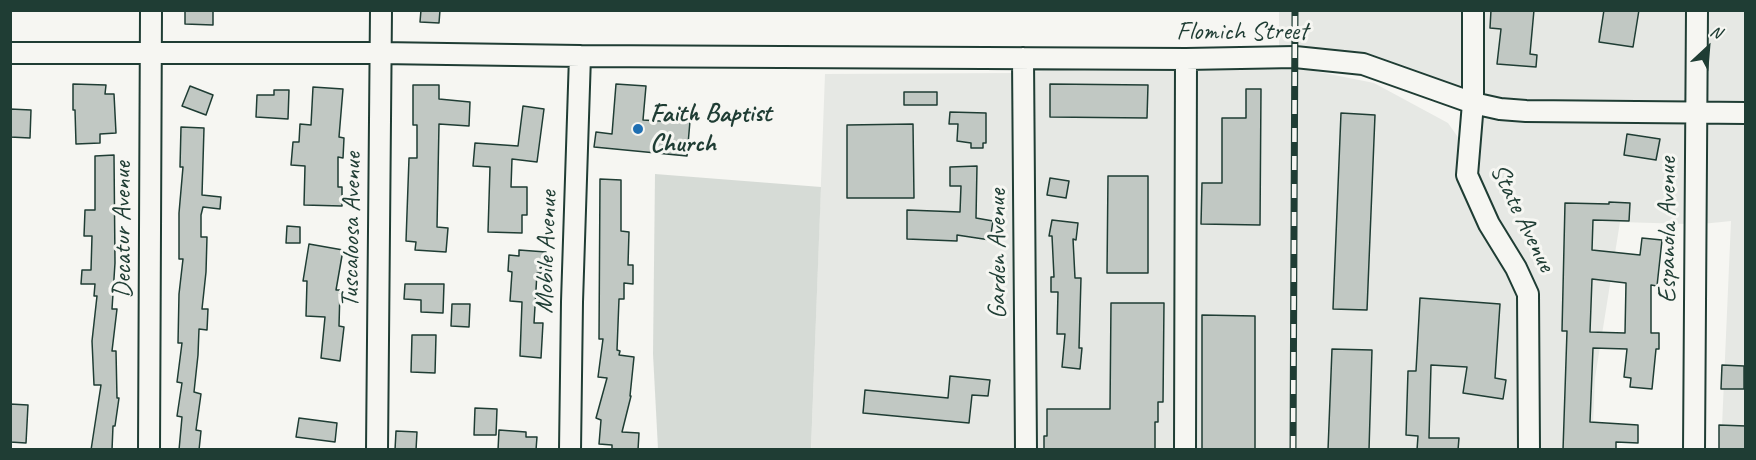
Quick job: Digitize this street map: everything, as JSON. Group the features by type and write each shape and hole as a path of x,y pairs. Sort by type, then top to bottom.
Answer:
{"street":[{"name":"Decatur Avenue","path":"149,450 151,10"},
{"name":"Tuscaloosa Avenue","path":"377,450 381,10"},
{"name":"State Avenue","path":"1473,10 1473,103 1467,175 1489,224 1516,268 1528,294 1529,450"},
{"name":"Espanola Avenue","path":"1694,450 1697,10"},
{"name":"Flomich Street","path":"10,53 381,52 580,56 1186,59 1295,57 1363,64 1473,103 1500,109 1746,112"},
{"name":"Mobile Avenue","path":"570,450 580,56"},
{"name":"Garden Avenue","path":"1023,58 1026,450"},
{"path":"1185,450 1186,59"}],"shaded area":[{"path":"1279,11 1466,11 1465,92 1393,64 1365,56 1279,50"},
{"path":"1480,11 1689,11 1688,104 1527,103 1480,96"},
{"path":"1704,11 1745,11 1745,104 1703,104"},
{"path":"1108,66 1179,67 1178,449 1033,449 1031,72"},
{"path":"1194,67 1294,67 1374,83 1448,123 1462,143 1521,296 1522,449 1193,450"},
{"path":"1016,73 1018,449 811,450 825,74"},
{"path":"1479,113 1688,120 1687,224 1620,222 1595,378 1592,449 1537,449 1537,314 1474,173"},
{"path":"1703,120 1745,121 1745,449 1721,449 1731,221 1702,224"},
{"path":"655,174 821,187 811,449 658,449 653,354"}],"building":[{"path":"185,10 213,10 213,25 185,24"},
{"path":"421,10 440,10 439,23 420,22"},
{"path":"1491,10 1534,10 1530,54 1537,55 1536,67 1497,64 1501,29 1490,28"},
{"path":"1604,10 1639,10 1633,47 1599,42"},
{"path":"73,84 106,85 105,94 114,94 116,133 100,134 100,143 76,144"},
{"path":"616,84 646,86 643,120 690,121 687,156 594,147 596,132 612,134"},
{"path":"1050,84 1148,85 1147,118 1050,117"},
{"path":"413,85 439,85 439,99 470,102 469,126 439,124 437,227 448,228 446,252 415,250 416,242 406,241 409,158 417,158 417,125 413,125"},
{"path":"190,86 213,95 206,115 182,106"},
{"path":"313,87 343,89 339,137 344,138 343,158 338,157 338,187 342,187 342,206 304,205 305,166 291,165 293,142 299,142 300,124 311,125"},
{"path":"1246,89 1261,89 1260,225 1201,224 1202,183 1222,183 1222,118 1246,118"},
{"path":"274,90 289,90 288,119 256,117 257,95 274,95"},
{"path":"904,92 937,92 937,105 904,105"},
{"path":"523,106 544,109 537,162 512,159 511,187 527,187 527,215 522,215 522,233 488,232 490,167 473,166 475,143 518,146"},
{"path":"10,109 31,110 30,138 10,137"},
{"path":"950,112 986,113 986,143 983,143 983,148 971,148 971,143 957,141 958,124 949,124"},
{"path":"1341,113 1375,115 1367,310 1333,309"},
{"path":"913,124 914,198 847,198 847,125"},
{"path":"181,127 204,128 202,195 221,197 220,209 203,207 201,215 201,237 207,237 202,309 208,309 207,330 199,329 194,392 201,394 196,430 201,431 199,450 179,450 182,417 177,416 182,383 177,382 182,343 178,343 179,294 183,259 179,259 179,213 183,167 180,167"},
{"path":"1627,134 1660,139 1656,160 1624,155"},
{"path":"114,155 115,263 112,309 117,309 112,351 116,351 117,398 119,398 115,426 113,426 112,450 91,450 101,385 94,385 92,341 97,296 94,296 95,284 81,284 82,270 91,270 92,236 84,236 85,210 95,210 95,156"},
{"path":"977,166 976,218 993,221 990,240 957,235 957,241 907,239 907,210 960,212 961,186 950,186 950,167"},
{"path":"1108,176 1148,176 1148,273 1107,273"},
{"path":"1050,178 1069,181 1066,198 1047,195"},
{"path":"600,179 621,180 621,231 629,232 628,265 633,265 633,284 624,283 624,299 619,299 617,350 620,351 619,355 634,357 631,396 622,432 639,433 638,450 612,450 612,445 599,444 601,420 596,418 607,378 598,377 603,339 599,339"},
{"path":"1609,202 1630,203 1629,221 1593,220 1592,250 1640,255 1642,238 1662,240 1657,286 1651,285 1651,333 1659,333 1659,349 1656,349 1652,389 1630,387 1631,378 1624,377 1627,349 1593,348 1590,422 1638,425 1638,443 1616,442 1616,450 1563,450 1567,331 1562,331 1565,203 1609,204","holes":["1592,279 1626,283 1625,333 1590,332"]},
{"path":"1052,220 1078,223 1076,240 1073,239 1075,278 1081,278 1080,369 1062,367 1065,334 1057,334 1058,292 1051,292 1051,277 1054,277 1052,236 1049,236"},
{"path":"287,226 300,227 300,243 286,243"},
{"path":"309,244 343,250 336,290 340,290 339,326 344,327 340,361 321,358 325,317 306,316 307,281 303,281"},
{"path":"519,250 546,252 545,273 537,273 534,323 543,323 541,358 520,356 522,302 510,301 512,272 508,271 509,255 519,256"},
{"path":"405,284 444,284 443,313 421,312 421,300 404,299"},
{"path":"1420,298 1500,304 1495,378 1506,380 1503,399 1463,393 1467,367 1431,365 1429,438 1459,438 1458,450 1417,450 1418,436 1406,435 1408,371 1416,371"},
{"path":"1111,303 1164,303 1163,402 1158,402 1155,450 1044,450 1044,436 1047,436 1047,409 1110,409"},
{"path":"452,304 470,304 469,327 451,326"},
{"path":"1202,315 1255,316 1255,450 1202,450"},
{"path":"412,335 436,335 435,373 411,372"},
{"path":"1332,349 1372,350 1369,450 1328,450"},
{"path":"1722,365 1744,366 1744,389 1721,389"},
{"path":"950,376 990,380 988,396 972,395 969,423 863,413 865,390 948,398"},
{"path":"10,404 28,405 26,443 10,442"},
{"path":"475,408 497,409 496,435 474,435"},
{"path":"299,418 337,423 335,442 296,437"},
{"path":"1719,425 1746,426 1746,449 1719,449"},
{"path":"499,430 526,432 526,437 537,437 536,450 498,450"},
{"path":"396,431 417,432 416,450 395,450"}],"railway":[{"path":"1293,450 1295,10"}],"place":[{"name":"Faith Baptist Church","path":"638,129"}]}
